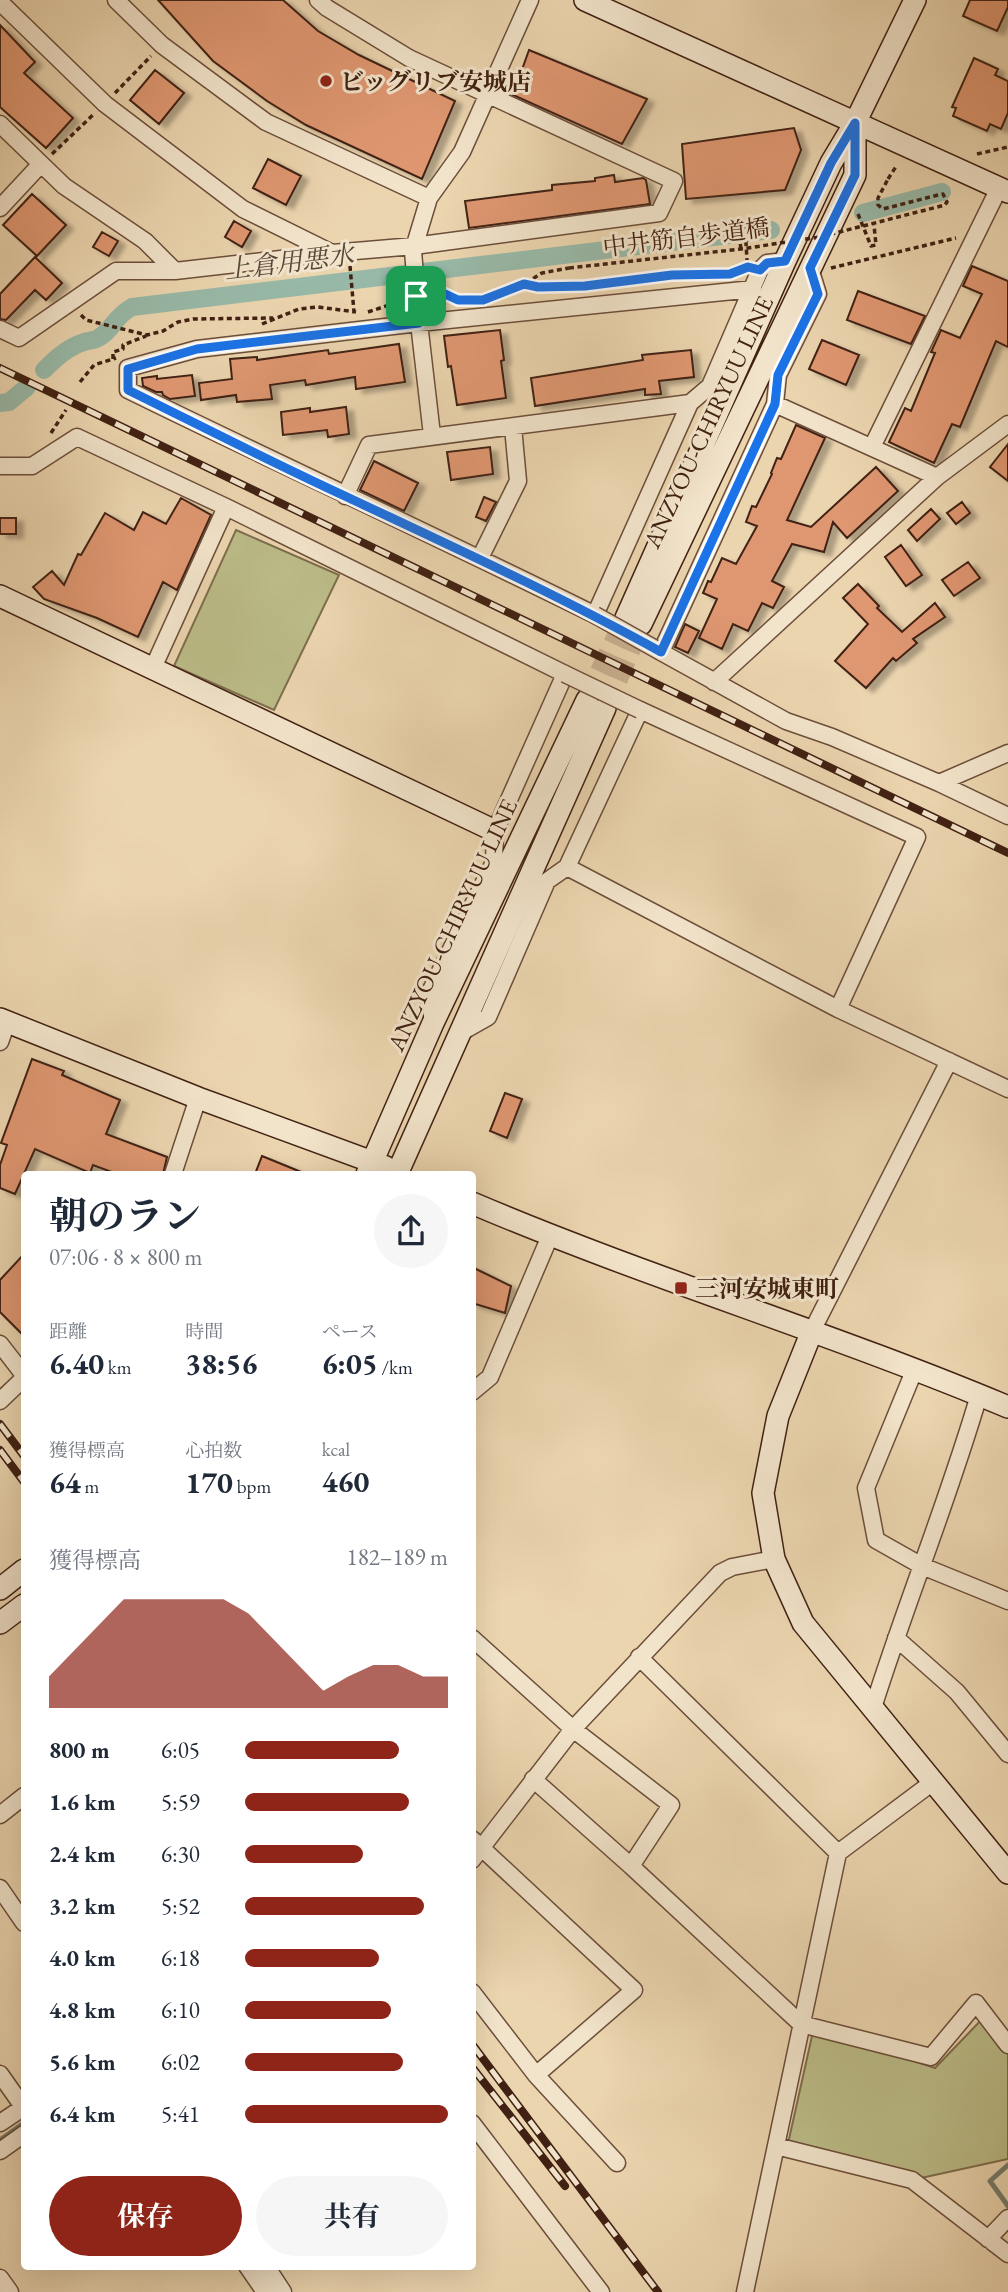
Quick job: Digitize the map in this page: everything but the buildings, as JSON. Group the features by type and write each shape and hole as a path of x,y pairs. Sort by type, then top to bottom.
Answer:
{"main road":[{"path":"585,0 1004,190"},
{"path":"855,123 915,0"},
{"name":"ANZYOU-CHIRYUU LINE","path":"855,123 855,175 820,268 633,621 785,261 831,163 855,123"},
{"path":"0,596 495,831"},
{"name":"ANZYOU-CHIRYUU LINE","path":"370,1168 433,1023 596,704 401,1171"},
{"path":"2,1028 198,1098 370,1168 388,1171"},
{"path":"476,1205 550,1236 812,1331 1008,1407"},
{"path":"812,1331 778,1416 763,1493 774,1559 803,1622 1008,1873"},
{"path":"0,1589 21,1572"},
{"path":"0,1623 21,1607"}],"street":[{"path":"116,0 162,45 266,122 429,198"},
{"path":"0,329 19,338 116,271 175,271 332,253 414,248 659,213 674,181 409,58 318,0"},
{"path":"432,435 419,323 414,248 429,198 462,152 530,0"},
{"path":"0,2 105,104 243,209 332,253"},
{"path":"0,124 64,186 145,241 175,271"},
{"path":"0,208 40,165"},
{"path":"872,447 977,232 1004,190"},
{"path":"595,615 691,403 710,386 760,270 767,263 785,261"},
{"path":"661,652 775,404 778,375 818,294 820,268"},
{"path":"753,289 197,349 128,369 128,390 595,615 786,721 832,737 1008,816"},
{"path":"345,496 369,445 691,403"},
{"path":"775,404 937,477"},
{"path":"714,682 937,477 1008,424"},
{"path":"480,558 518,481 513,427"},
{"path":"0,466 32,466 77,437 640,710 917,837 838,1009"},
{"path":"153,668 226,507"},
{"path":"433,1023 429,994 494,862 495,831 565,674"},
{"path":"458,1034 488,1017 547,881 566,867 640,710"},
{"path":"939,783 1008,753"},
{"path":"566,867 838,1009 1008,1089"},
{"path":"812,1331 949,1061"},
{"path":"174,1171 198,1098"},
{"path":"476,1389 490,1377 550,1236"},
{"path":"0,1344 21,1373"},
{"path":"914,1371 866,1488 876,1540 922,1566 1008,1601"},
{"path":"0,1401 21,1380"},
{"path":"873,1708 960,1461 979,1395"},
{"path":"536,2075 634,1990 476,1849 573,1729 720,1573 732,1567 774,1559"},
{"path":"896,1638 957,1692 1006,1744"},
{"path":"476,1642 573,1729 671,1805 631,1866"},
{"path":"639,1657 838,1853"},
{"path":"533,1779 801,2024 931,2057 976,2003 1008,2045"},
{"path":"745,2292 838,1853 933,1782"},
{"path":"0,1815 21,1798"},
{"path":"0,1888 21,1919"},
{"path":"476,1997 536,2075 617,2163"},
{"path":"0,2074 21,2104"},
{"path":"0,2123 21,2110"},
{"path":"476,2128 601,2292"},
{"path":"0,2151 21,2136"},
{"path":"776,2147 912,2180 1008,2254"},
{"path":"988,2239 1008,2218"},
{"path":"250,2270 265,2292"},
{"path":"269,2270 284,2292"},
{"path":"0,2278 10,2292"}],"path":[{"path":"977,154 1008,147"},
{"name":"中井筋自歩道橋","path":"483,300 524,284 542,273 820,237 945,205 947,202 943,194 883,209 878,205 878,198 897,165"},
{"path":"856,210 871,246 877,245 874,225"},
{"path":"524,284 538,287 585,286 672,275 730,274 748,267 745,227 738,228 741,249"},
{"path":"820,268 977,232"},
{"path":"349,258 354,312"},
{"path":"257,326 299,309 318,307 365,313 389,305 416,289 443,293 458,300 471,300"},
{"path":"80,382 94,365 113,359 113,352 123,349 123,345 163,331 178,322 193,318 279,318"},
{"path":"209,319 209,326"},
{"path":"86,320 147,335"},
{"path":"47,440 66,410"},
{"path":"61,418 67,421"}],"green space":[{"path":"236,530 339,575 274,710 174,666"},
{"path":"986,2015 1008,2045 1008,2159 912,2180 787,2148 814,2027 935,2068"}],"waterway":[{"name":"上倉用悪水","path":"863,213 942,192"},
{"name":"上倉用悪水","path":"44,370 73,347 100,337 132,307 771,230"},
{"name":"上倉用悪水","path":"0,403 9,402 27,387"},
{"path":"0,2140 21,2125"},
{"path":"1008,2165 990,2181 1008,2206"}],"tunnel":[{"path":"587,700 626,618"},
{"path":"605,708 641,624"}],"railway":[{"path":"0,368 1008,853"},
{"path":"0,1424 21,1452"},
{"path":"0,1450 21,1478"},
{"path":"476,2049 658,2292"},
{"path":"476,2072 565,2186"}],"place":[{"name":"ビッグリブ安城店","path":"326,81"},
{"name":"三河安城東町","path":"681,1288"}],"route":[{"path":"855,123 855,175 810,268 818,294 778,375 775,404 661,652 595,615 480,558 345,496 128,390 128,369 197,349 419,323 416,296 443,293 458,300 483,300 524,284 538,287 585,286 672,275 730,274 748,267 760,270 767,263 785,261 831,163 855,123"}]}
